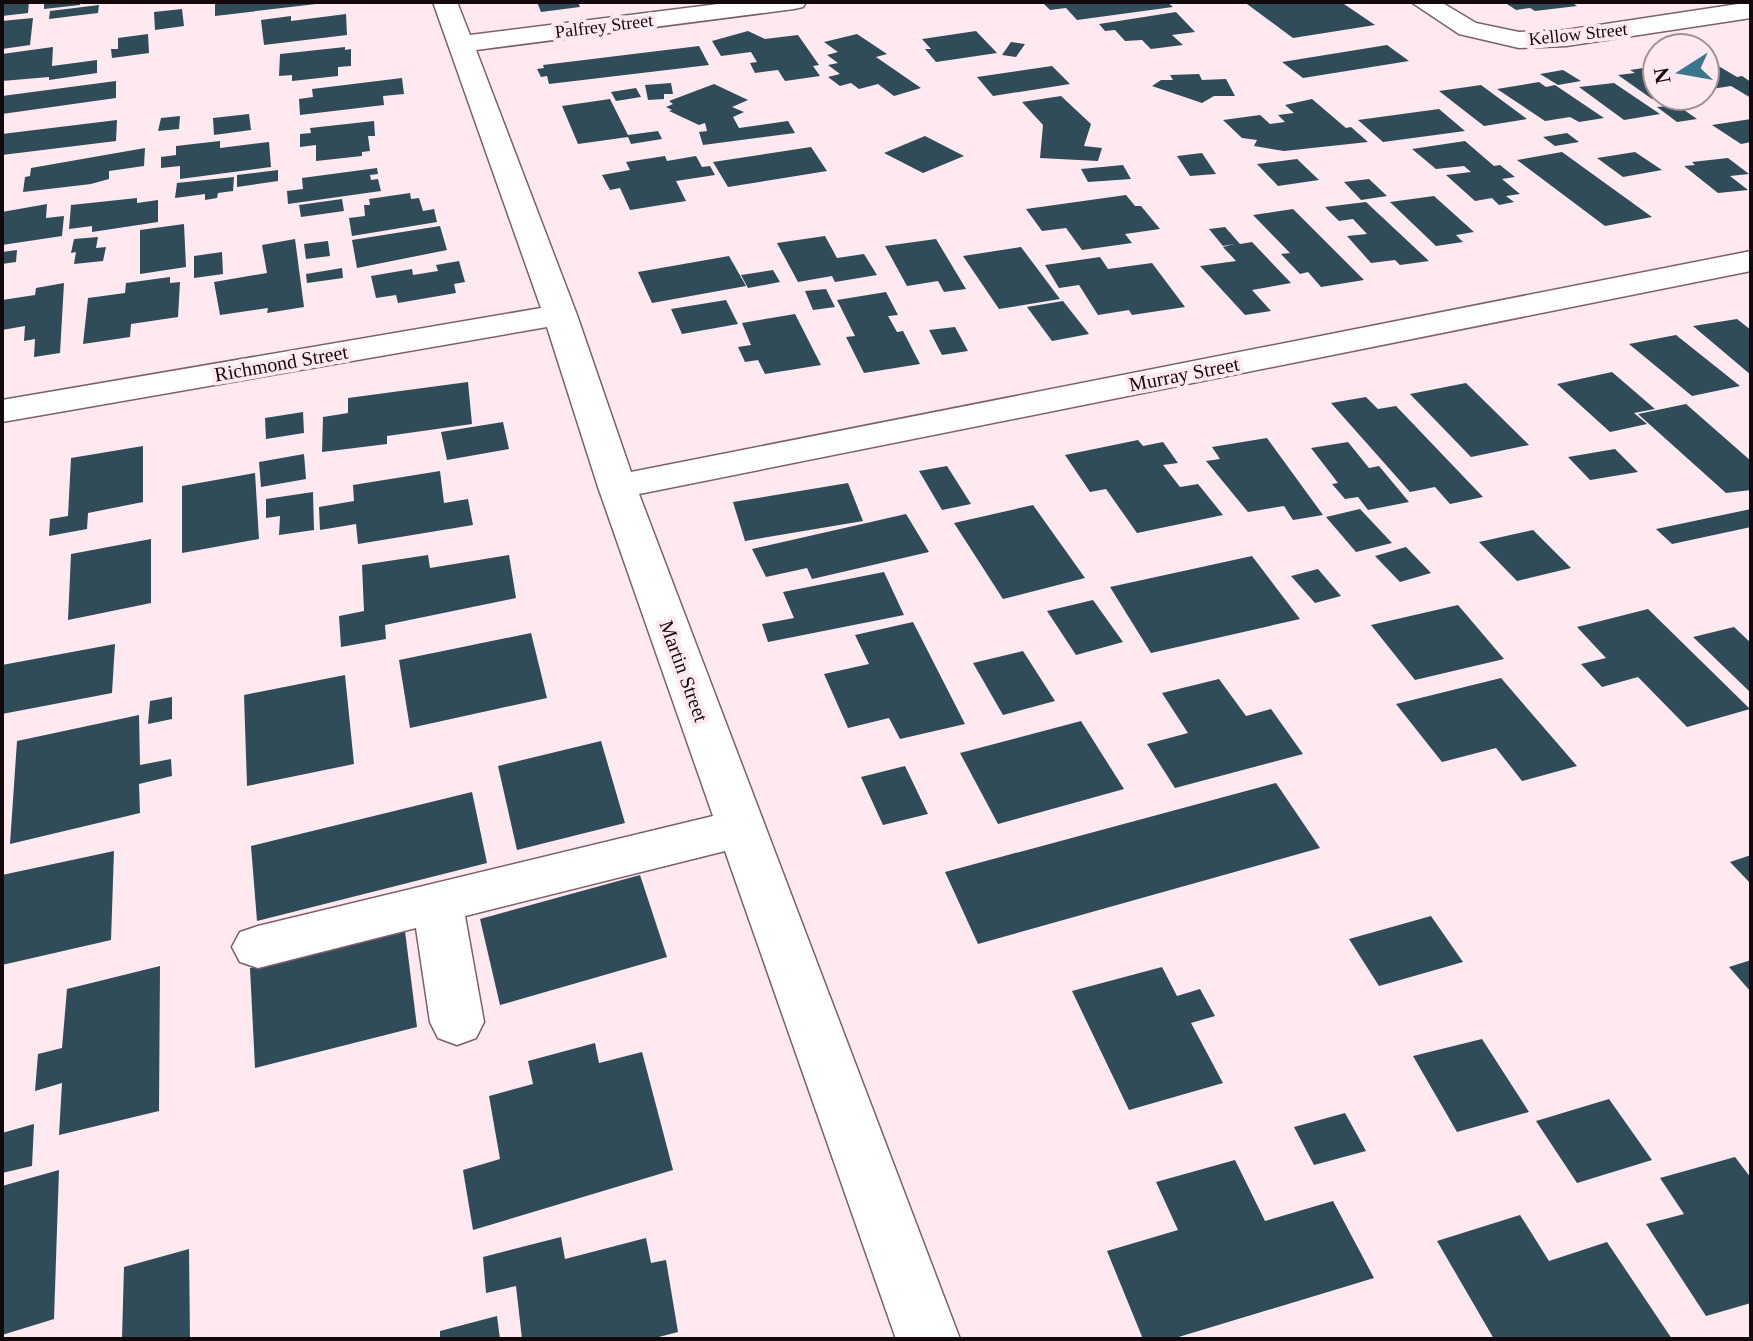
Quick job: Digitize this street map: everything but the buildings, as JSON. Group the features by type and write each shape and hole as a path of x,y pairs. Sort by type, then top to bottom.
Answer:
{"street":[{"name":"Martin Street","path":"445,2 560,315 617,487 928,1339"},
{"name":"Palfrey Street","path":"462,44 794,2"},
{"name":"Kellow Street","path":"1423,2 1468,29 1499,38 1566,38 1751,10"},
{"name":"Murray Street","path":"617,487 1751,261"},
{"name":"Richmond Street","path":"2,411 560,315"},
{"path":"258,947 741,828"},
{"path":"438,904 457,1022"}]}
